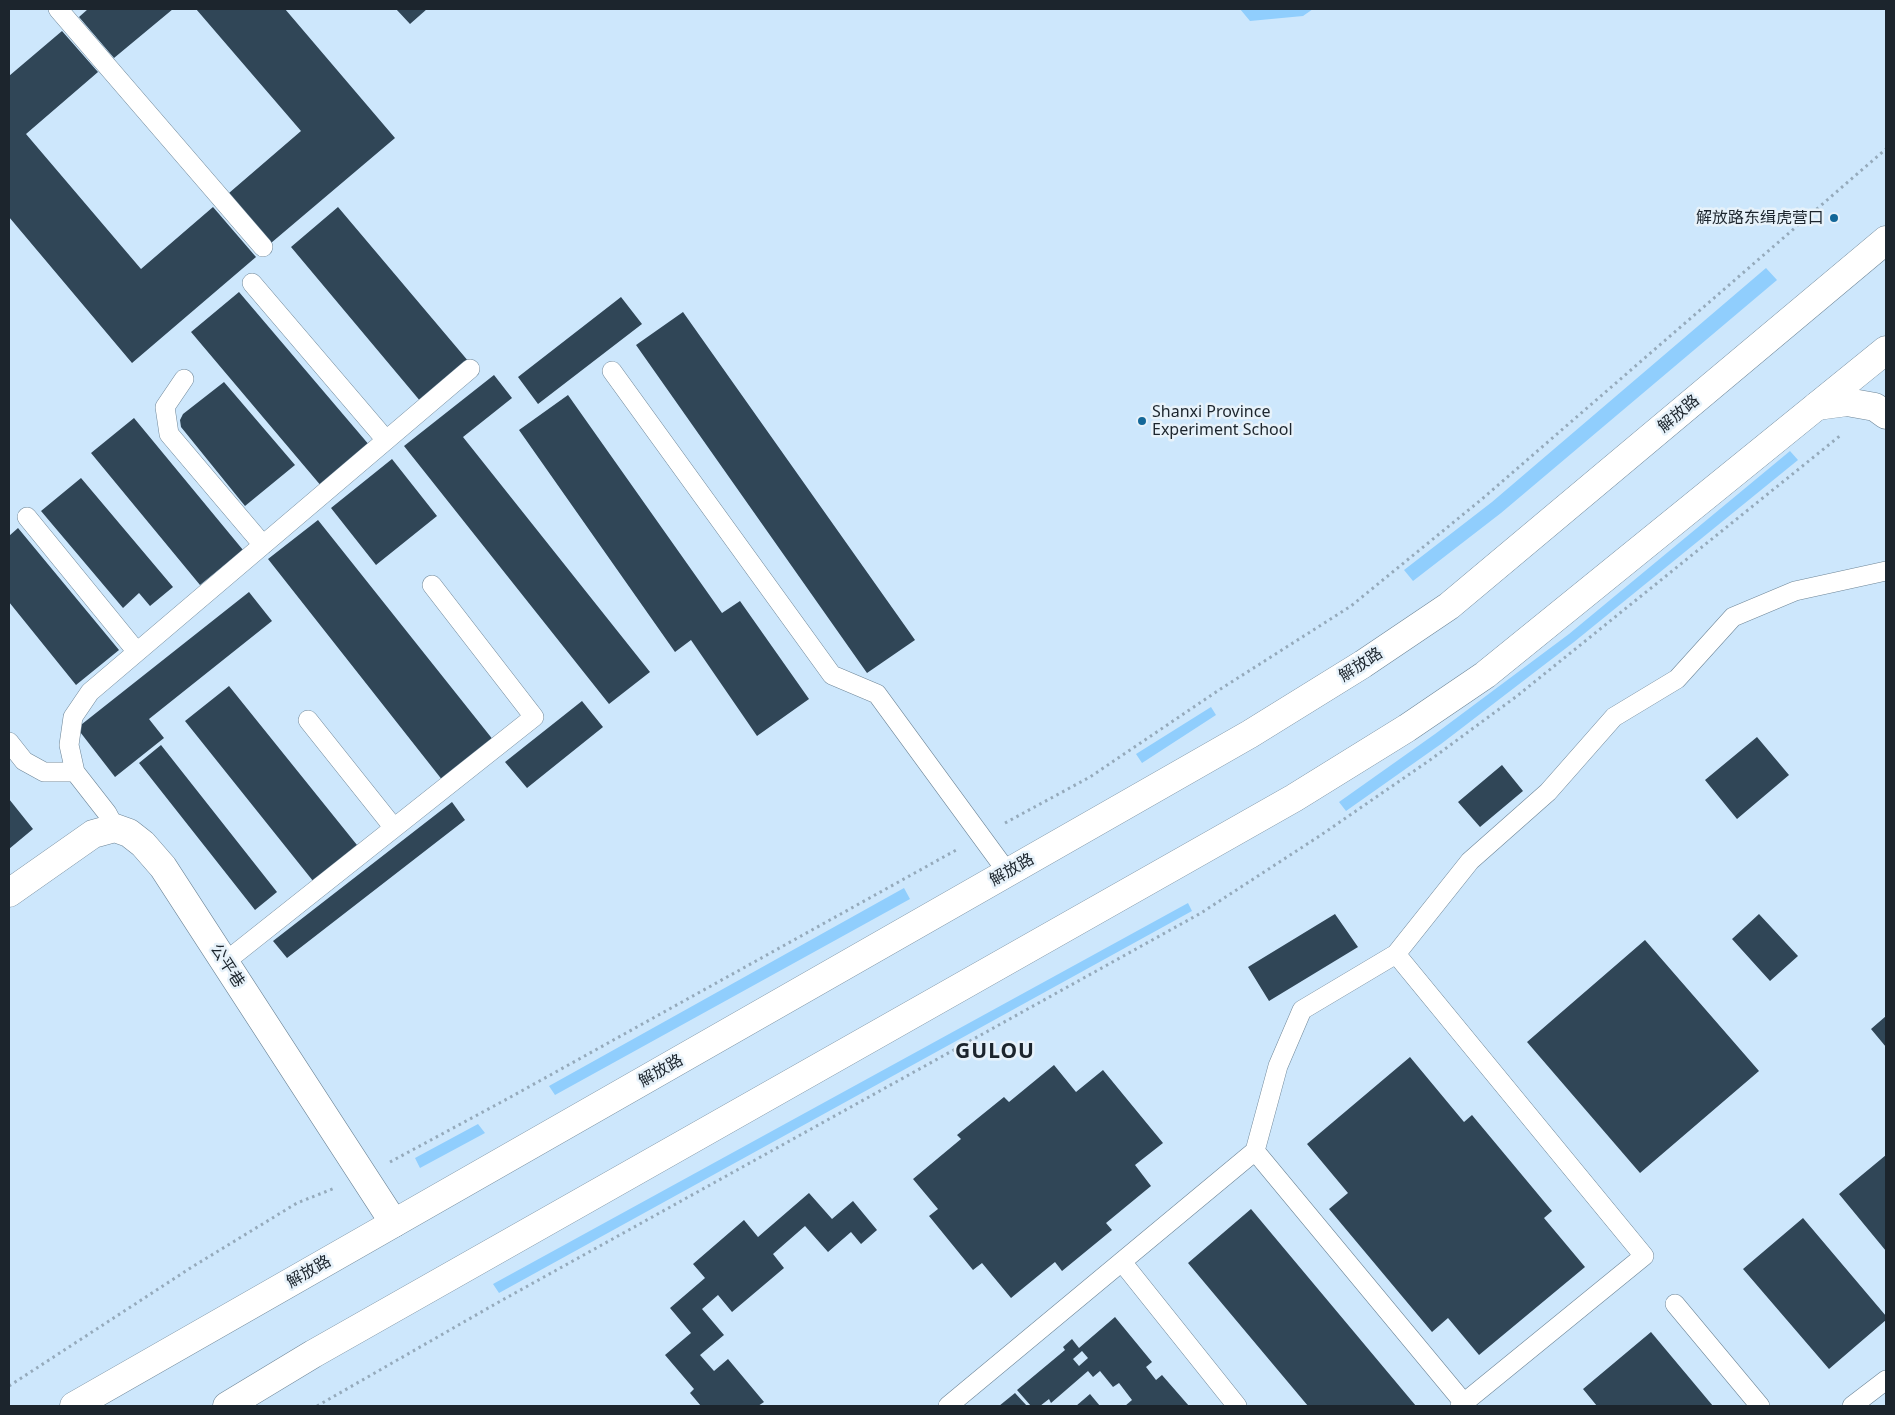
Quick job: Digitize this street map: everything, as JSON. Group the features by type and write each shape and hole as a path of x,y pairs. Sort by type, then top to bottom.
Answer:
{"main road":[{"name":"解放路","path":"74,1406 1250,734 1363,664 1449,606 1886,240"},
{"path":"226,1406 312,1354 1294,798 1407,728 1485,675 1886,350"},
{"path":"1817,406 1847,402 1881,411"},
{"path":"9,894 93,834 115,828"},
{"name":"公平巷","path":"115,828 129,833 144,844 163,867 394,1223"}],"lane":[{"path":"58,9 263,247"},
{"path":"252,283 386,440"},
{"path":"115,828 107,813 75,772 69,745 73,717 90,692 470,369"},
{"path":"612,371 832,675 877,694 1008,873"},
{"path":"184,379 165,407 169,434 263,545"},
{"path":"27,517 138,652"},
{"path":"948,1406 1255,1150 1278,1066 1302,1010 1396,954 1470,861 1548,792 1614,716 1677,679 1733,617 1795,591 1886,571"},
{"path":"224,962 534,717 432,585"},
{"path":"308,720 394,828"},
{"path":"9,742 24,761 44,772 75,772"},
{"path":"1255,1150 1462,1405 1644,1256 1396,954"},
{"path":"1122,1262 1237,1406"},
{"path":"1675,1304 1760,1406"},
{"path":"1852,1406 1886,1380"}],"path":[{"path":"317,1406 497,1303 1201,913 1383,792 1518,696 1881,411"}],"shaded area":[{"path":"1240,9 1313,9 1303,16 1250,21"},
{"path":"1766,268 1777,280 1501,513 1413,581 1404,570 1492,502"},
{"path":"1790,451 1798,460 1574,642 1441,744 1346,811 1339,802 1435,734 1569,634"},
{"path":"1211,707 1216,715 1142,763 1136,754"},
{"path":"904,888 910,899 555,1095 549,1086"},
{"path":"1188,903 1192,911 499,1293 493,1284"},
{"path":"478,1124 485,1133 420,1168 415,1158"}],"building":[{"path":"88,9 173,9 114,58 79,17"},
{"path":"196,9 285,9 395,138 271,243 229,193 301,131"},
{"path":"396,9 427,9 410,24"},
{"path":"62,31 98,72 26,134 141,269 213,207 256,257 132,363 9,217 9,76"},
{"path":"338,207 469,362 421,402 291,247"},
{"path":"239,292 370,446 322,487 191,332"},
{"path":"621,297 642,324 538,404 518,377"},
{"path":"683,312 915,640 867,673 636,345"},
{"path":"494,375 512,398 463,437 650,672 609,704 404,446"},
{"path":"224,382 295,465 245,506 181,427 180,420 183,414"},
{"path":"568,395 722,613 740,601 809,699 757,736 691,640 675,652 519,430"},
{"path":"134,418 243,550 200,585 91,453"},
{"path":"392,459 437,516 376,565 331,508"},
{"path":"81,478 173,587 150,606 139,593 123,608 41,511"},
{"path":"318,520 494,741 443,781 268,559"},
{"path":"18,528 119,650 76,685 9,602 9,536"},
{"path":"249,592 272,621 149,719 164,738 115,777 77,728"},
{"path":"229,686 357,845 313,881 185,721"},
{"path":"582,701 603,727 527,788 505,762"},
{"path":"1757,737 1789,775 1737,819 1705,780"},
{"path":"161,745 277,892 255,910 139,763"},
{"path":"1502,765 1523,791 1480,827 1458,802"},
{"path":"9,799 33,829 9,849"},
{"path":"452,802 465,820 287,958 273,941"},
{"path":"1335,914 1358,947 1269,1001 1248,967"},
{"path":"1759,914 1798,956 1770,981 1732,939"},
{"path":"1645,940 1759,1071 1640,1173 1527,1042"},
{"path":"1886,1016 1886,1047 1871,1029"},
{"path":"1410,1057 1464,1122 1472,1115 1552,1211 1544,1218 1585,1267 1479,1355 1448,1318 1432,1332 1329,1209 1348,1193 1307,1144"},
{"path":"1054,1065 1076,1092 1103,1070 1163,1143 1135,1165 1151,1186 1106,1223 1112,1230 1062,1271 1055,1262 1011,1298 982,1263 973,1270 929,1216 938,1209 913,1179 961,1139 957,1135 1004,1097 1009,1102"},
{"path":"1886,1155 1886,1251 1839,1194"},
{"path":"809,1193 832,1219 853,1201 877,1230 861,1244 851,1232 828,1252 805,1226 773,1254 784,1268 732,1312 718,1295 702,1309 724,1335 700,1355 714,1371 728,1359 764,1402 758,1406 701,1406 690,1393 694,1389 665,1355 691,1333 670,1308 705,1278 693,1264 744,1220 758,1237"},
{"path":"1251,1209 1416,1406 1308,1406 1188,1263"},
{"path":"1803,1218 1886,1316 1886,1320 1829,1369 1743,1269"},
{"path":"1115,1317 1152,1362 1146,1367 1156,1380 1162,1375 1189,1406 1125,1406 1132,1400 1119,1383 1113,1387 1100,1371 1093,1377 1088,1371 1051,1403 1049,1399 1040,1406 1031,1406 1017,1390 1065,1350 1063,1347 1072,1339 1079,1348","holes":["1082,1351 1088,1358 1079,1366 1073,1359"]},
{"path":"1651,1332 1713,1406 1597,1406 1583,1389"},
{"path":"1015,1393 1027,1406 999,1406"},
{"path":"1090,1394 1100,1406 1076,1406"}],"place":[{"name":"解放路东缉虎营口","path":"1834,218"},
{"name":"Shanxi Province Experiment School","path":"1142,421"}],"district":[{"name":"GULOU","path":"995,1052"}]}
